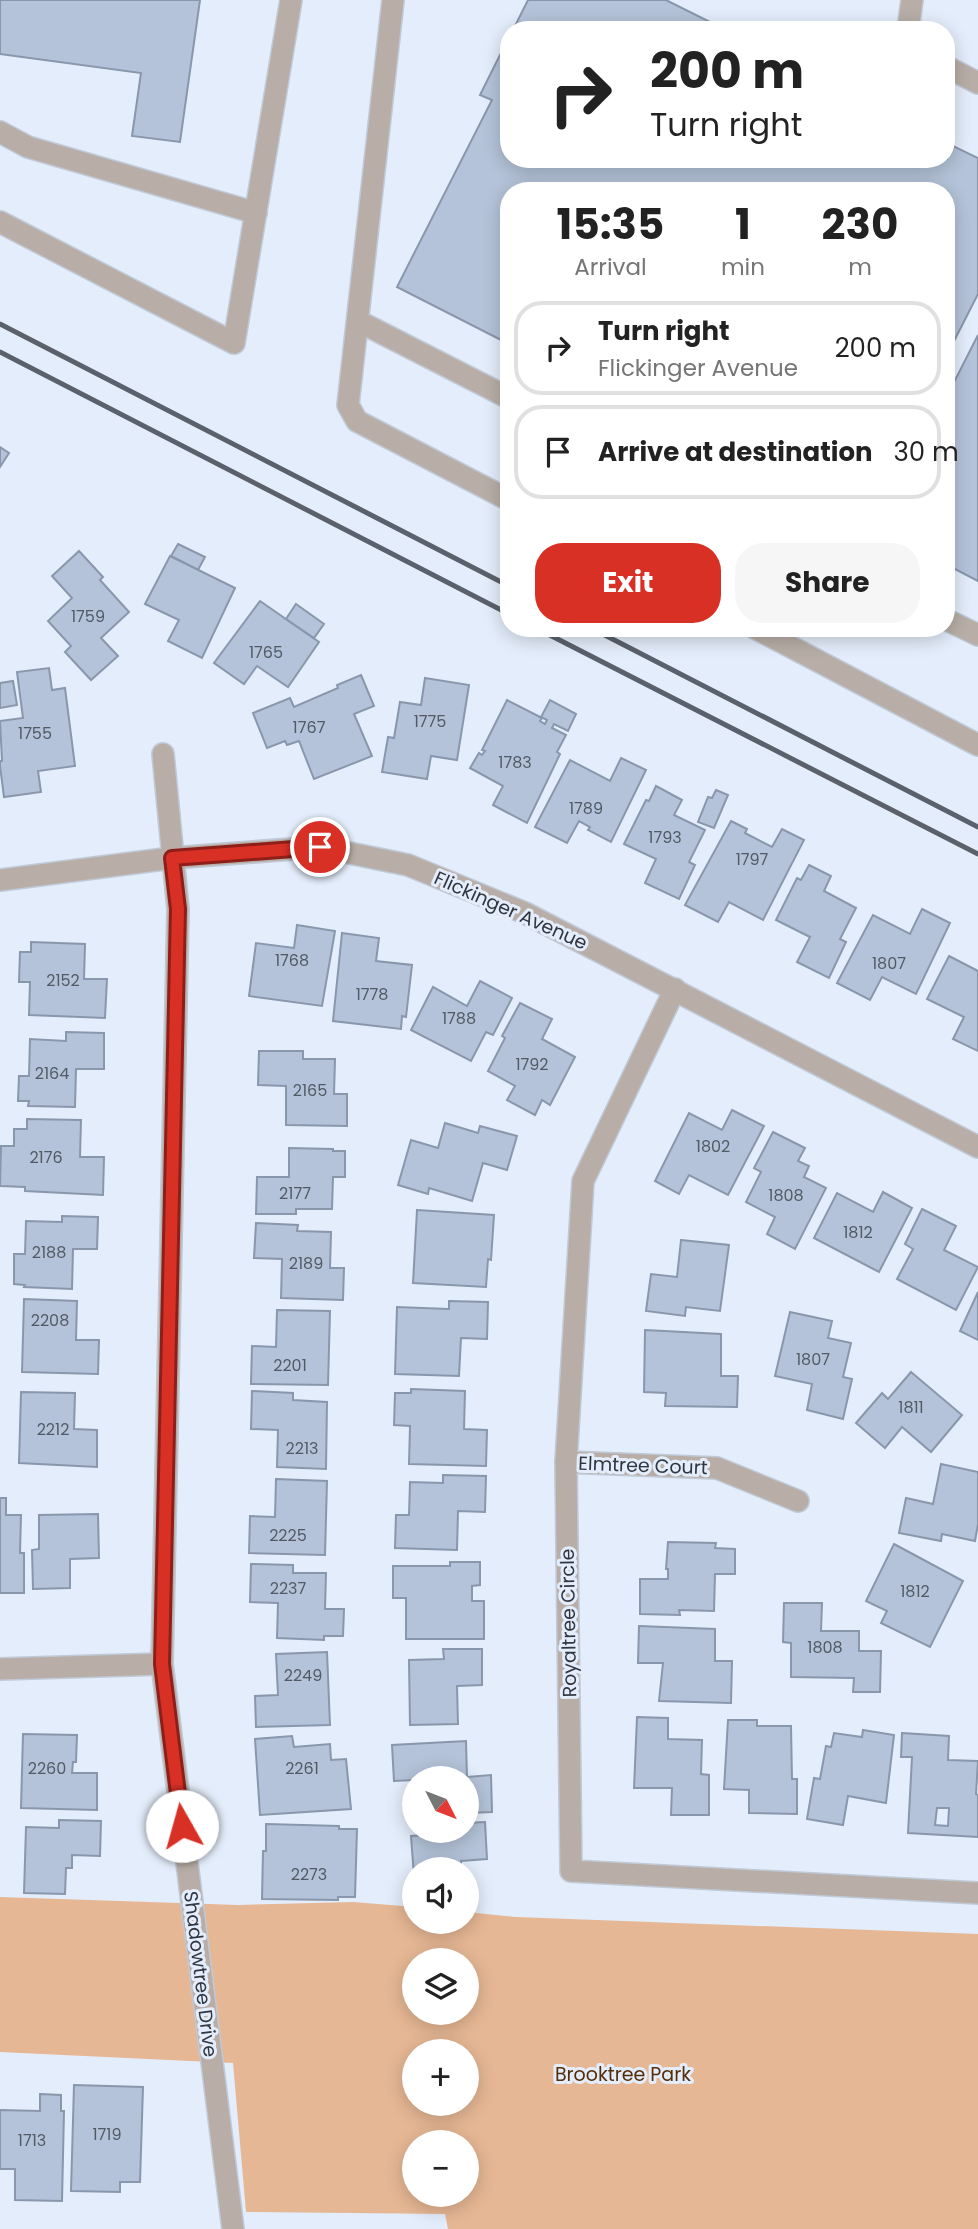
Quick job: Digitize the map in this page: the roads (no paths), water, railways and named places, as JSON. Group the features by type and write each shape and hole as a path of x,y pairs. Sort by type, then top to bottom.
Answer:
{"street":[{"path":"0,222 234,343 291,0"},
{"path":"393,0 348,405 357,421 500,495"},
{"path":"909,21 912,0"},
{"path":"955,71 978,83"},
{"path":"0,132 27,147 256,213"},
{"path":"358,321 500,393"},
{"path":"955,624 978,635"},
{"path":"772,637 978,745"},
{"name":"Shadowtree Drive","path":"163,754 178,909 162,1664 233,2229"},
{"name":"Flickinger Avenue","path":"0,880 172,858 320,847 408,865 525,913 978,1147"},
{"name":"Royaltree Circle","path":"675,989 583,1181 566,1462 571,1871 978,1893"},
{"name":"Elmtree Court","path":"566,1462 717,1468 797,1501"},
{"path":"0,1669 162,1664"}],"railway":[{"path":"0,324 500,581"},
{"path":"0,352 500,609"},
{"path":"554,637 978,854"},
{"path":"609,637 978,827"}],"park label":[{"name":"Brooktree Park","path":"623,2074"}]}
